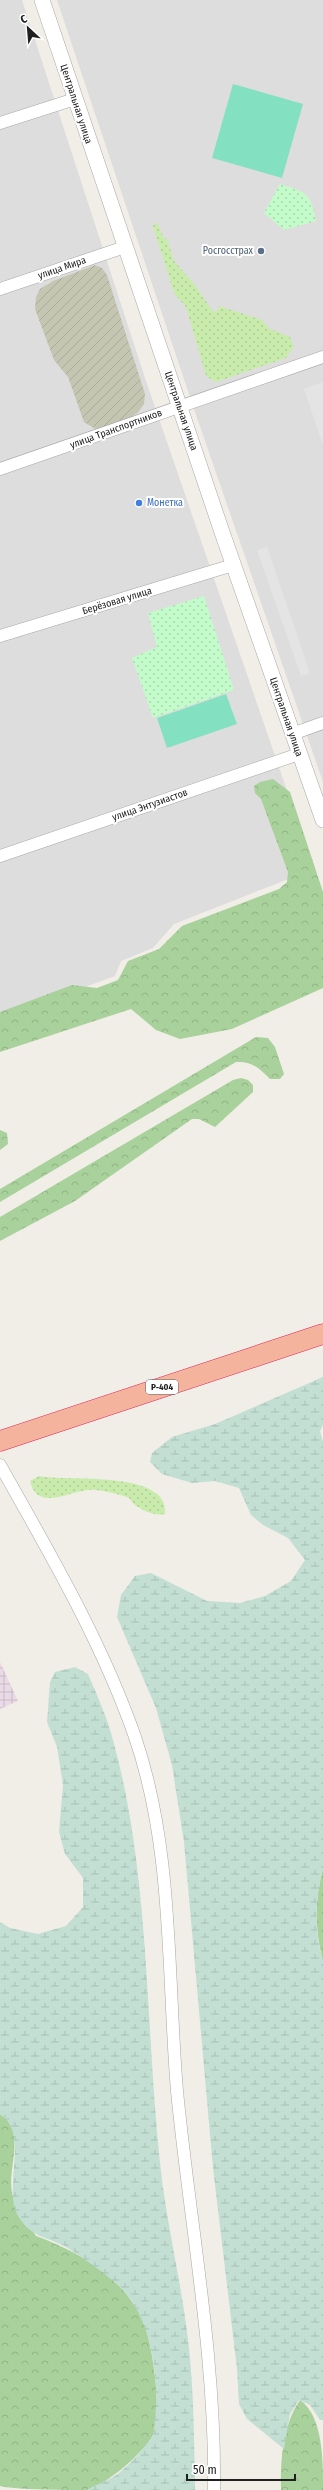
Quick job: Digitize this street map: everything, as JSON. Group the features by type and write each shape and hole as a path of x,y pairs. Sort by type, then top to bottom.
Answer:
{"highway":[{"name":"Р-404","path":"0,1440 323,1334"}],"street":[{"name":"Центральная улица","path":"42,0 233,565 323,820"},
{"path":"0,123 75,99"},
{"name":"улица Мира","path":"0,289 125,247"},
{"name":"улица Транспортников","path":"0,469 323,357"},
{"name":"Берёзовая улица","path":"0,636 233,565"},
{"path":"292,734 323,723"},
{"name":"улица Энтузиастов","path":"0,856 299,754"},
{"path":"0,1465 45,1545 112,1681 135,1738 152,1798 164,1873 177,2089 209,2369 215,2452 214,2490"}],"shaded area":[{"path":"0,0 22,0 146,381 314,869 174,924 153,948 121,961 115,976 0,1018"},
{"path":"57,0 323,0 323,782 195,412"},
{"path":"95,265 102,268 107,275 145,394 144,404 138,412 130,418 97,430 84,422 68,377 54,360 35,309 36,297 40,289 53,281"},
{"path":"323,382 323,445 304,389"},
{"path":"267,547 310,673 301,676 257,550"},
{"path":"0,1662 18,1701 0,1709"}],"green space":[{"path":"233,84 303,104 282,178 212,158"},
{"path":"280,184 296,189 306,195 312,205 316,221 284,230 264,213"},
{"path":"157,222 163,237 167,239 174,261 196,286 211,309 216,313 219,306 262,320 270,329 290,337 294,346 286,358 216,382 206,376 186,307 174,293 153,226"},
{"path":"204,596 234,690 153,718 132,658 157,647 148,613"},
{"path":"226,694 237,724 167,748 157,718"},
{"path":"273,779 290,792 323,892 323,988 232,1029 180,1039 156,1030 131,1009 0,1052 0,1012 72,985 97,988 118,980 128,961 159,949 182,926 279,889 287,882 288,872 261,799 255,793 254,786 260,782"},
{"path":"256,1037 268,1038 275,1047 284,1074 280,1079 270,1079 251,1064 236,1062 0,1202 0,1189"},
{"path":"241,1078 248,1080 253,1085 253,1092 215,1127 199,1119 192,1119 75,1201 0,1241 0,1217 233,1080"},
{"path":"0,1130 7,1133 8,1144 0,1150"},
{"path":"323,1377 323,1425 320,1431 323,1442 323,1869 318,1892 317,1927 323,1962 323,2420 320,2420 310,2405 299,2400 290,2414 284,2449 247,2419 239,2404 237,2369 213,2168 184,1842 172,1765 156,1708 117,1617 121,1595 135,1576 151,1573 207,1601 240,1603 265,1596 291,1581 305,1560 288,1538 263,1525 251,1515 239,1488 215,1481 192,1483 162,1474 150,1462 152,1453 172,1437 215,1424"},
{"path":"39,1476 52,1478 114,1480 134,1484 151,1490 162,1500 165,1514 149,1512 135,1505 129,1498 100,1490 87,1490 49,1498 41,1496 34,1491 30,1481"},
{"path":"75,1667 88,1674 108,1723 125,1792 134,1845 141,1900 161,2172 166,2210 183,2305 191,2365 195,2490 87,2490 119,2473 137,2456 153,2435 156,2386 151,2350 140,2315 131,2300 121,2288 80,2256 59,2243 33,2232 22,2222 17,2214 13,2202 15,2146 13,2134 9,2123 0,2114 0,1922 10,1928 38,1934 66,1926 83,1907 83,1878 65,1854 59,1832 63,1785 57,1747 47,1722 50,1682 55,1672"},
{"path":"323,1869 323,1962 318,1938 317,1904"},
{"path":"0,2114 8,2121 13,2130 14,2150 11,2183 12,2193 19,2209 36,2236 71,2251 94,2265 114,2281 129,2297 143,2320 150,2345 157,2397 157,2413 152,2437 140,2452 123,2468 104,2482 87,2490 30,2489 0,2486"},
{"path":"300,2400 308,2407 317,2428 322,2453 323,2490 281,2490 282,2455 286,2431 294,2410"}],"place":[{"name":"Росгосстрах","path":"261,251"},
{"name":"Монетка","path":"139,503"}]}
